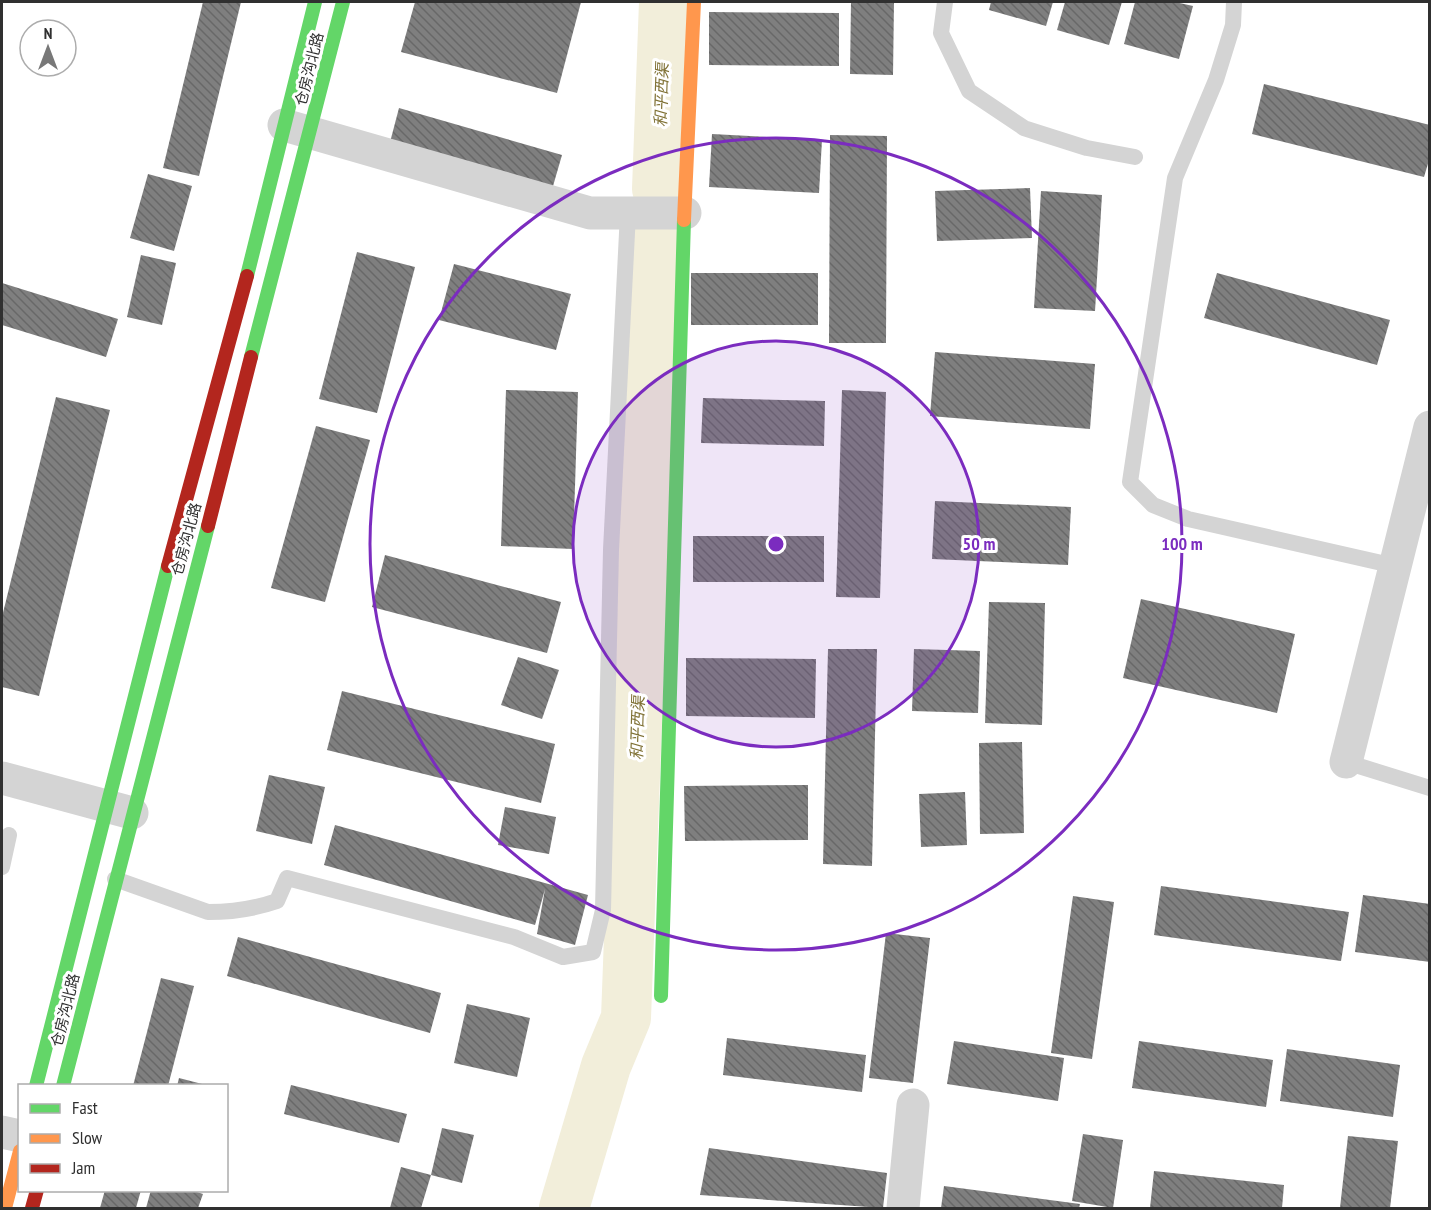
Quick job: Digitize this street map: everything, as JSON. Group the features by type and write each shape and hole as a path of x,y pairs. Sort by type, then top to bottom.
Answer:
{"main road":[{"name":"仓房沟北路","path":"37,1084 120,809 297,129 315,2"},
{"name":"仓房沟北路","path":"64,1084 115,879 120,809 162,588 226,358 297,129 343,2"},
{"path":"661,996 684,213 694,2"},
{"path":"5,1209 18,1159"},
{"path":"33,1209 37,1192"}],"street":[{"path":"297,129 590,213 684,213"},
{"path":"1346,762 1430,427"},
{"path":"2,778 120,809"},
{"path":"903,1209 913,1105"},
{"path":"2,1132 18,1136"}],"lane":[{"path":"945,2 941,33 969,91 1024,128 1087,148 1135,157"},
{"path":"1234,2 1233,25 1216,80 1175,178 1130,482 1153,505 1188,519 1395,566"},
{"path":"115,879 208,912 221,912 256,909 277,901 287,878 514,937 563,957 592,952 603,910 611,550 628,213"},
{"path":"1346,762 1430,788"},
{"path":"2,867 9,835"}],"building":[{"path":"203,2 241,2 199,176 163,168"},
{"path":"415,2 581,2 557,93 401,52"},
{"path":"851,2 894,2 893,75 850,74"},
{"path":"991,2 1053,2 1046,26 989,10"},
{"path":"1065,2 1122,2 1109,45 1057,30"},
{"path":"1135,2 1175,2 1193,6 1179,59 1124,44"},
{"path":"709,12 839,13 839,66 709,65"},
{"path":"1264,84 1430,125 1430,157 1424,177 1252,134"},
{"path":"399,108 562,155 551,193 389,146"},
{"path":"712,134 822,140 819,193 709,187"},
{"path":"830,135 887,136 886,343 829,343"},
{"path":"148,174 192,186 174,251 130,238"},
{"path":"1030,188 1032,238 937,241 935,191"},
{"path":"1041,191 1102,195 1095,311 1034,308"},
{"path":"357,252 415,267 377,413 319,399"},
{"path":"141,255 176,263 162,325 127,317"},
{"path":"454,264 571,294 556,350 439,320"},
{"path":"691,273 818,273 818,325 691,325"},
{"path":"1217,273 1390,320 1377,365 1204,318"},
{"path":"2,283 118,319 106,357 2,325"},
{"path":"935,352 1095,364 1090,429 930,416"},
{"path":"506,390 578,392 573,549 501,546"},
{"path":"842,390 886,392 880,598 836,597"},
{"path":"56,397 110,410 39,696 2,687 2,617"},
{"path":"703,398 825,401 824,446 701,443"},
{"path":"316,426 370,440 325,602 271,588"},
{"path":"935,501 1071,507 1068,565 932,559"},
{"path":"693,536 824,536 824,582 693,582"},
{"path":"385,555 561,602 547,653 372,607"},
{"path":"1141,599 1295,634 1277,713 1123,678"},
{"path":"989,602 1045,603 1042,725 985,723"},
{"path":"828,649 877,649 872,866 823,864"},
{"path":"914,649 980,651 978,713 912,711"},
{"path":"518,657 559,670 542,719 501,705"},
{"path":"686,658 816,659 815,718 686,716"},
{"path":"342,691 555,744 541,803 327,750"},
{"path":"1022,742 1024,833 980,834 979,743"},
{"path":"269,775 325,787 312,844 256,831"},
{"path":"808,785 808,840 685,841 684,786"},
{"path":"965,792 967,845 921,847 919,794"},
{"path":"505,807 556,817 549,854 498,845"},
{"path":"335,825 588,895 575,945 537,934 545,889 535,925 324,865"},
{"path":"1161,886 1349,912 1341,961 1154,935"},
{"path":"1363,895 1430,904 1430,962 1355,952"},
{"path":"1073,896 1114,902 1092,1059 1051,1053"},
{"path":"886,933 930,938 913,1083 869,1078"},
{"path":"238,937 441,993 430,1033 227,976"},
{"path":"161,978 194,986 169,1084 134,1084"},
{"path":"467,1004 530,1018 517,1077 454,1063"},
{"path":"727,1038 866,1055 862,1092 723,1075"},
{"path":"954,1041 1064,1058 1058,1101 947,1084"},
{"path":"1139,1041 1273,1060 1266,1107 1132,1088"},
{"path":"1287,1049 1400,1065 1393,1117 1280,1101"},
{"path":"179,1078 202,1084 178,1084"},
{"path":"291,1085 407,1114 399,1143 284,1114"},
{"path":"442,1128 474,1135 462,1183 431,1175"},
{"path":"1083,1134 1123,1140 1113,1208 1072,1201"},
{"path":"1348,1136 1398,1141 1390,1208 1340,1208"},
{"path":"709,1148 887,1173 883,1208 700,1195"},
{"path":"401,1167 431,1175 421,1208 390,1208"},
{"path":"1154,1171 1284,1185 1282,1208 1150,1208"},
{"path":"944,1186 1080,1204 1079,1208 941,1208"},
{"path":"104,1192 140,1192 136,1208 100,1208"},
{"path":"150,1192 203,1194 198,1208 146,1208"}],"waterway":[{"name":"和平西渠","path":"657,189 664,2"},
{"name":"和平西渠","path":"564,1208 606,1066 626,1018 655,238"}],"traffic: fast":[{"path":"247,276 315,2"},
{"path":"251,357 343,2"},
{"path":"661,996 684,220"},
{"path":"64,1084 208,526"},
{"path":"37,1084 168,566"}],"traffic: slow":[{"path":"684,220 694,2"},
{"path":"5,1208 18,1159"}],"traffic: jam":[{"path":"168,566 247,276"},
{"path":"208,526 251,357"},
{"path":"32,1208 36,1192"}]}
